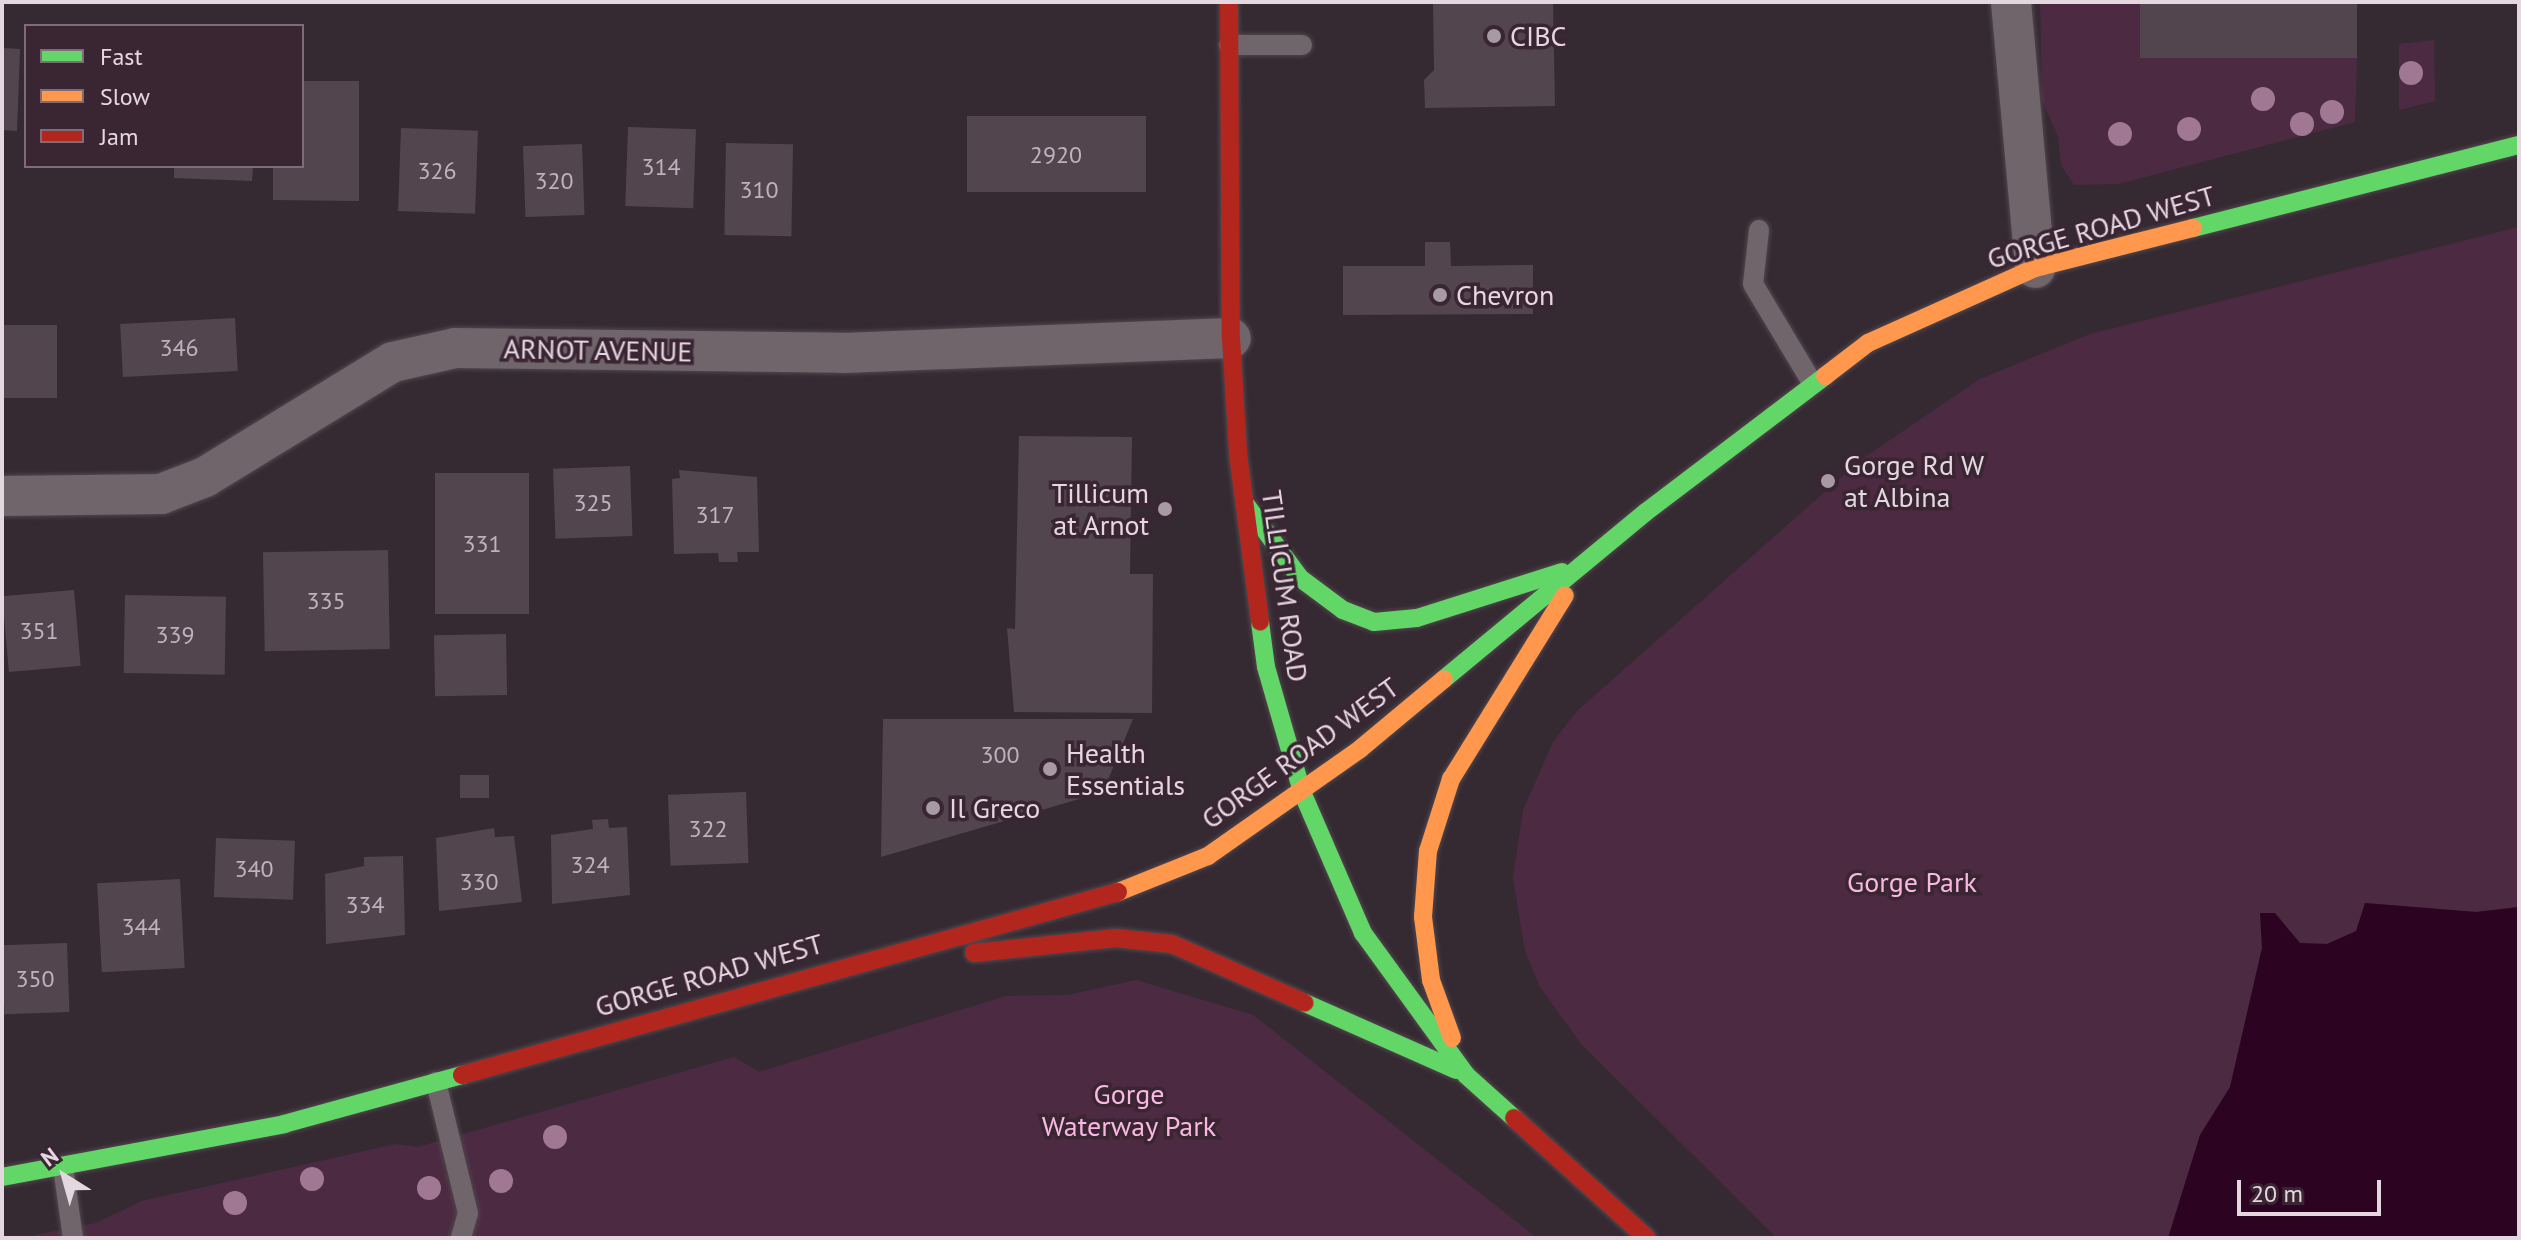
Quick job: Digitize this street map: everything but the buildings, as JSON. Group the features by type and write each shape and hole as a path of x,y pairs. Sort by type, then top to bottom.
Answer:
{"main road":[{"name":"TILLICUM ROAD","path":"1229,2 1231,338 1266,667 1302,792 1363,933 1466,1075 1647,1238"},
{"name":"GORGE ROAD WEST","path":"2,1177 284,1124 1111,895 1208,856 1302,792 1811,381 1938,307 2035,268 2519,145"},
{"path":"1247,505 1300,578 1343,610 1374,622 1417,618 1583,566"},
{"path":"1466,1075 1431,980 1423,917 1428,851 1451,779 1583,566"},
{"path":"902,952 981,954 1116,938 1172,944 1466,1075"}],"street":[{"path":"2011,2 2035,268"},
{"name":"ARNOT AVENUE","path":"2,496 161,494 205,477 393,362 455,348 843,353 1231,338"}],"lane":[{"path":"1229,45 1302,45"},
{"path":"1759,230 1753,284 1811,381"},
{"path":"436,1082 468,1213 461,1238"},
{"path":"63,1167 73,1238"}],"green space":[{"path":"2040,2 2140,2 2141,58 2357,55 2355,122 2118,184 2074,185 2061,165 2058,136 2042,101"},
{"path":"2434,40 2435,101 2399,110 2399,44"},
{"name":"Gorge Park","path":"2519,227 2519,907 2476,912 2365,903 2357,931 2327,944 2300,943 2275,914 2261,913 2262,948 2230,1087 2200,1135 2168,1238 1777,1238 1582,1045 1540,987 1525,951 1513,878 1523,810 1553,742 1577,711 1862,459 1980,379 2090,334"},
{"name":"Gorge Waterway Park","path":"1136,980 1253,1015 1537,1238 20,1238 96,1223 142,1201 396,1144 418,1147 734,1057 759,1072 1006,996 1068,995"}],"shaded area":[{"path":"2365,903 2476,912 2519,907 2519,1238 2168,1238 2200,1135 2230,1087 2262,948 2260,913 2275,913 2300,943 2327,944 2356,931"}],"traffic: fast":[{"path":"2193,228 2519,145"},
{"path":"1444,679 1646,512 1825,376"},
{"path":"1247,506 1300,578 1343,610 1374,622 1417,618 1562,572"},
{"path":"1260,622 1266,667 1302,792 1363,933 1466,1075 1514,1118"},
{"path":"1305,1003 1456,1070"},
{"path":"2,1177 284,1124 462,1075"}],"traffic: slow":[{"path":"1825,376 1868,343 2035,268 2193,228"},
{"path":"1452,1038 1431,980 1423,917 1428,851 1451,779 1565,595"},
{"path":"1118,892 1208,856 1360,749 1444,679"}],"traffic: jam":[{"path":"1229,2 1231,338 1238,454 1260,622"},
{"path":"462,1075 1118,892"},
{"path":"974,953 1116,938 1172,944 1305,1003"},
{"path":"1514,1118 1647,1238"}],"place":[{"name":"CIBC","path":"1494,36"},
{"name":"Chevron","path":"1440,295"},
{"name":"Gorge Rd W at Albina","path":"1828,481"},
{"name":"Tillicum at Arnot","path":"1165,509"},
{"name":"Health Essentials","path":"1050,769"},
{"name":"Il Greco","path":"933,808"}]}
